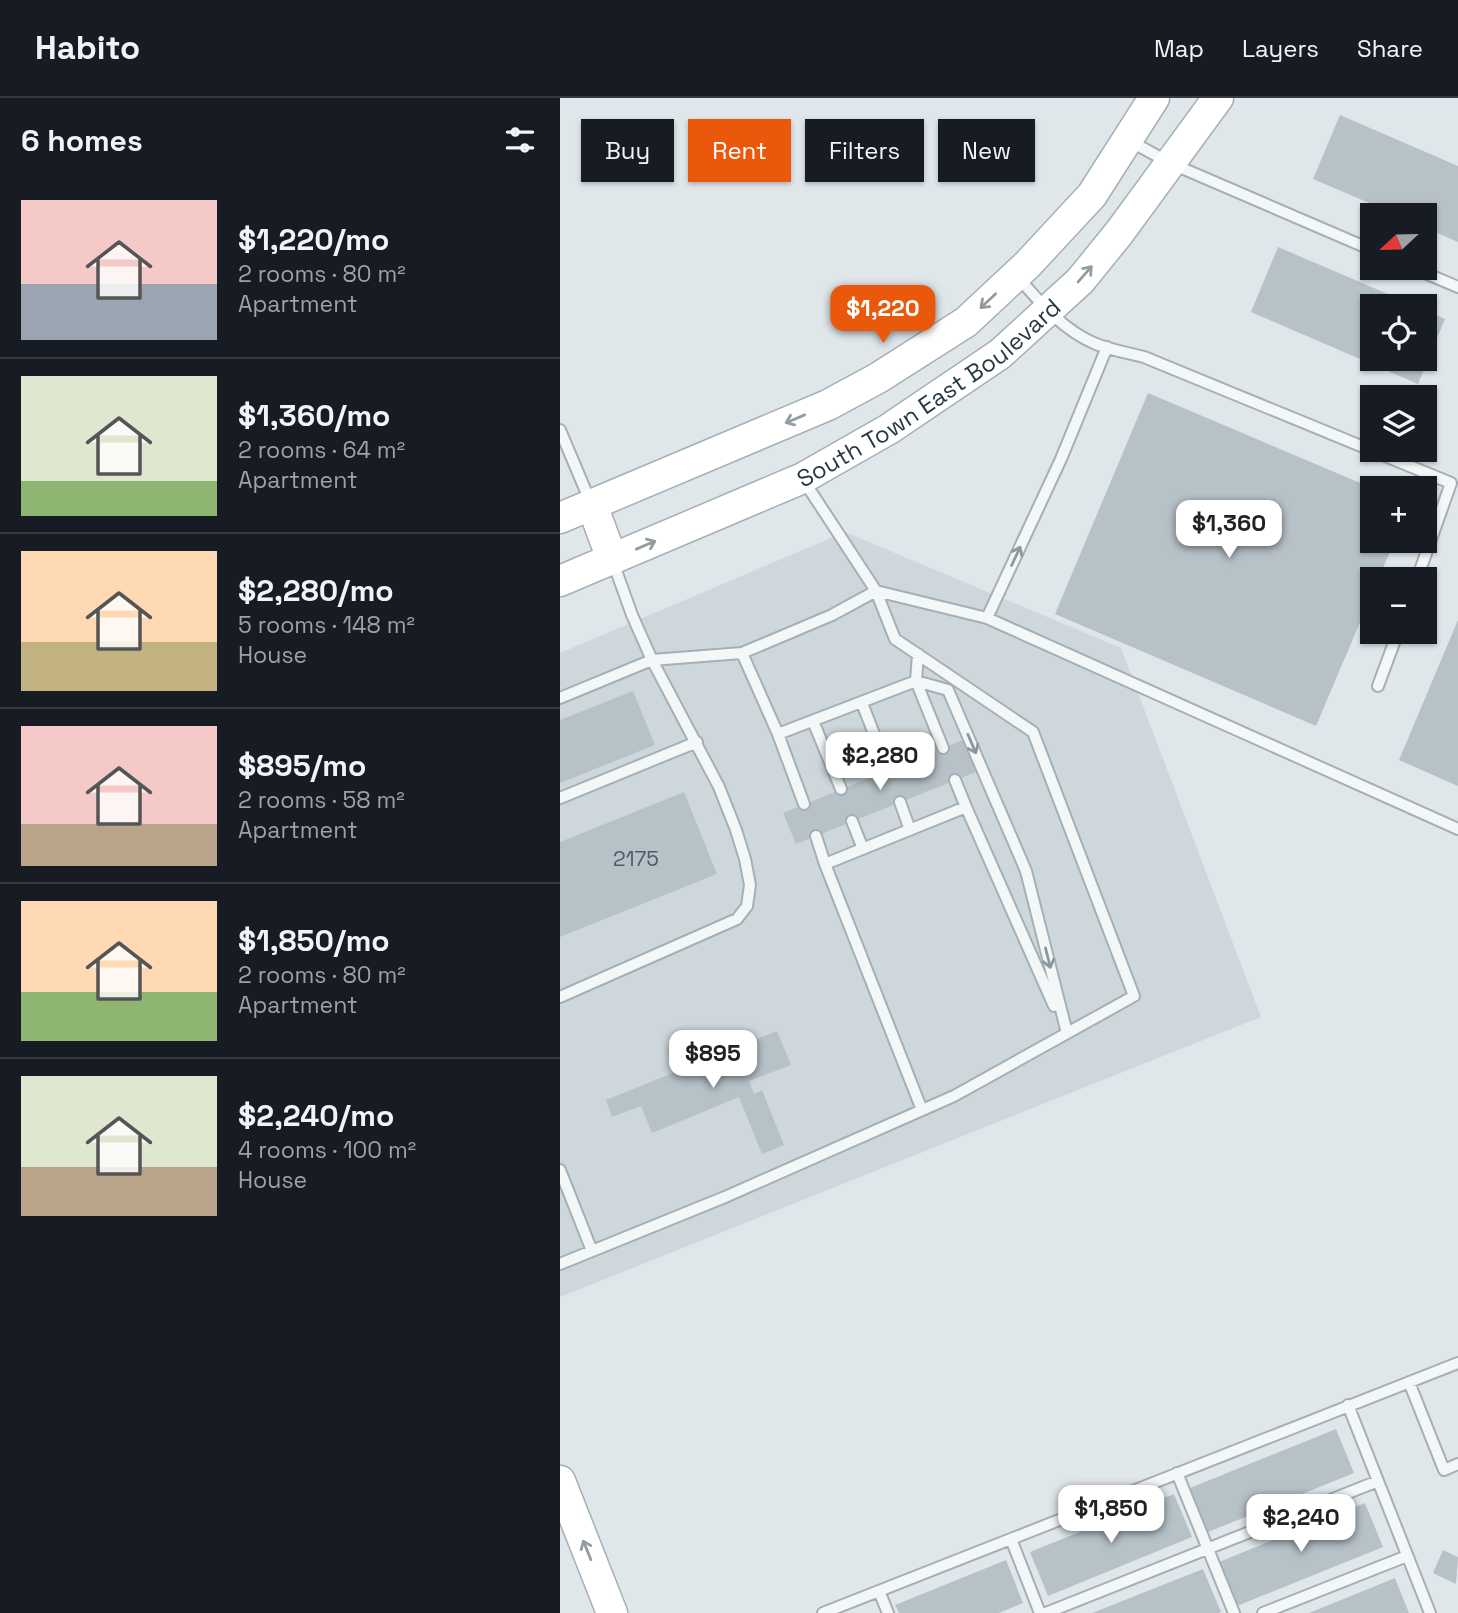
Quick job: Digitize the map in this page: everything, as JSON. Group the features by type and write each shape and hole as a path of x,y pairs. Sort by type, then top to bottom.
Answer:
{"main road":[{"name":"South Town East Boulevard","path":"560,518 828,405 878,379 966,322 1016,275 1092,195 1154,98"},
{"name":"South Town East Boulevard","path":"560,581 803,478 889,429 1000,354 1080,281 1119,233 1218,98"},
{"path":"592,505 612,559"},
{"path":"560,1482 612,1613"}],"lane":[{"path":"1128,140 1170,163 1360,245"},
{"path":"1016,275 1047,311 1078,335 1143,357 1454,485 1422,567"},
{"path":"1437,278 1458,287"},
{"path":"987,618 1061,459 1107,347"},
{"path":"560,430 592,505"},
{"path":"560,1264 725,1197 954,1096 1134,996 1033,732 895,639 876,591 803,478"},
{"path":"560,997 737,919 747,906 750,885 745,859 719,787 652,660 612,559"},
{"path":"560,698 652,660 742,653 832,615 876,591 987,618 1458,829"},
{"path":"1378,686 1394,644"},
{"path":"742,653 778,734 804,804"},
{"path":"918,654 916,681 943,748"},
{"path":"778,734 916,681 948,690 1026,871 1067,1033"},
{"path":"862,703 888,770"},
{"path":"814,721 841,789"},
{"path":"560,798 697,742"},
{"path":"955,780 1067,1033"},
{"path":"900,802 910,830"},
{"path":"825,864 966,807"},
{"path":"852,821 863,849"},
{"path":"816,836 922,1110"},
{"path":"560,1170 592,1251"},
{"path":"823,1613 1458,1363"},
{"path":"1409,1382 1444,1470 1458,1464"},
{"path":"1348,1405 1430,1613"},
{"path":"1177,1473 1234,1613"},
{"path":"1046,1613 1378,1481"},
{"path":"1011,1539 1040,1613"},
{"path":"1263,1613 1407,1556"},
{"path":"879,1591 888,1613"}],"shaded area":[{"path":"845,532 1121,648 1261,1017 560,1297 560,653"}],"building":[{"path":"1340,115 1458,166 1458,242 1437,233 1437,203 1369,203 1313,179"},
{"path":"1278,247 1388,294 1360,294 1360,359 1251,312"},
{"path":"1437,316 1445,319 1437,338"},
{"path":"1388,371 1423,371 1418,384"},
{"path":"1148,393 1360,483 1360,553 1390,553 1383,567 1360,567 1360,622 1316,726 1055,614"},
{"path":"1458,620 1458,786 1399,760"},
{"path":"633,691 655,745 560,783 560,720"},
{"path":"963,740 976,772 796,844 783,813"},
{"path":"684,792 717,874 560,937 560,842"},
{"path":"777,1031 791,1065 749,1081 754,1094 762,1090 784,1145 762,1154 739,1097 652,1133 641,1106 612,1117 606,1100"},
{"path":"1336,1429 1354,1473 1208,1532 1190,1488"},
{"path":"1174,1494 1192,1537 1048,1596 1030,1552"},
{"path":"1365,1503 1383,1547 1237,1606 1219,1562"},
{"path":"1443,1550 1458,1557 1456,1584 1433,1573"},
{"path":"1006,1560 1023,1603 999,1613 899,1613 895,1605"},
{"path":"1203,1569 1221,1612 1092,1613"},
{"path":"1395,1578 1409,1613 1309,1613"}]}
